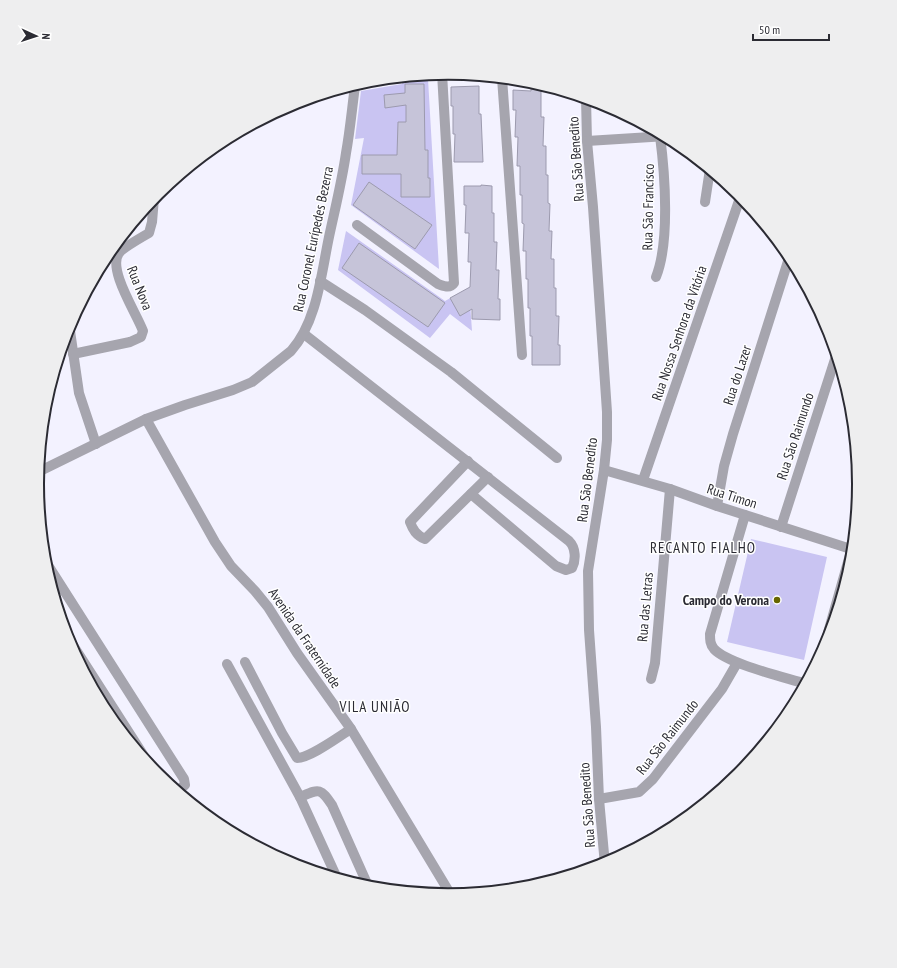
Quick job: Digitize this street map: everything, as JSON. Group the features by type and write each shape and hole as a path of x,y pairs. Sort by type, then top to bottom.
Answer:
{"street":[{"path":"357,225 438,284 447,287 454,283 442,80"},
{"path":"502,83 522,354"},
{"name":"Rua Coronel Eurípedes Bezerra","path":"45,469 146,419 233,390 252,382 290,351 304,334 313,312 346,154 352,91"},
{"name":"Rua São Benedito","path":"586,104 587,141 608,412 604,470 588,571 589,630 596,727 599,799 604,857"},
{"path":"587,141 655,137"},
{"name":"Rua São Francisco","path":"656,277 660,266 664,225 663,142"},
{"path":"705,202 709,175"},
{"name":"Rua Nossa Senhora da Vitória","path":"643,480 739,202"},
{"name":"Rua Nova","path":"73,354 130,342 141,337 142,334 140,325 124,292 116,269 116,260 121,251 149,233 153,207"},
{"name":"Rua do Lazer","path":"717,506 724,466 732,434 787,263"},
{"path":"320,281 365,310 451,372 557,458"},
{"path":"304,334 569,541 573,545 574,550 574,564 572,568 566,570 556,566 471,494"},
{"path":"71,338 79,393 96,444"},
{"name":"Rua São Raimundo","path":"781,526 834,362"},
{"name":"Avenida da Fraternidade","path":"146,419 215,542 231,566 268,607 297,653 351,729 447,888"},
{"path":"468,461 410,522 413,530 418,535 425,538 488,478"},
{"name":"Rua Timon","path":"604,470 643,480 717,506 848,548"},
{"name":"Rua das Letras","path":"651,679 655,662 670,489"},
{"path":"745,515 710,634 711,644 720,654 737,663 801,682"},
{"path":"55,576 184,779 185,785 182,788"},
{"path":"246,662 282,733 297,758 302,758 310,754 351,729"},
{"name":"Rua São Raimundo","path":"599,799 639,792 646,787 722,689 737,663"},
{"path":"227,664 300,797 334,872"},
{"path":"93,677 123,724"},
{"path":"300,797 315,790 324,793 332,805 365,880"}],"shaded area":[{"path":"428,80 439,269 351,205 364,138 355,139 361,91 402,84 402,82"},
{"path":"346,231 445,301 469,288 472,331 450,314 430,338 338,270"},
{"name":"Campo do Verona","path":"751,539 827,557 804,660 727,642"}],"building":[{"path":"405,84 424,84 425,150 428,150 430,197 401,197 401,174 362,174 362,155 397,155 398,122 406,122 406,105 385,108 384,95 405,93"},
{"path":"479,86 479,114 481,114 483,162 454,162 455,134 453,134 451,87"},
{"path":"531,89 541,90 541,117 544,117 543,146 546,146 546,175 548,175 548,203 550,204 549,231 552,231 551,259 554,259 556,316 559,316 558,345 560,345 560,365 532,365 532,336 530,336 530,308 528,308 526,251 523,251 524,224 522,223 522,195 520,195 520,166 517,166 518,137 515,137 516,110 513,110 513,90 531,91"},
{"path":"369,182 432,225 415,249 353,205"},
{"path":"464,186 492,186 494,242 497,242 496,270 499,270 498,299 500,299 500,320 472,319 472,309 460,316 450,298 470,287 471,262 468,262 469,233 465,233 466,205 464,205"},
{"path":"359,243 445,303 428,327 342,268"}],"place":[{"name":"Campo do Verona","path":"777,600"}],"district":[{"name":"RECANTO FIALHO","path":"703,547"},
{"name":"VILA UNIÃO","path":"375,706"}]}
